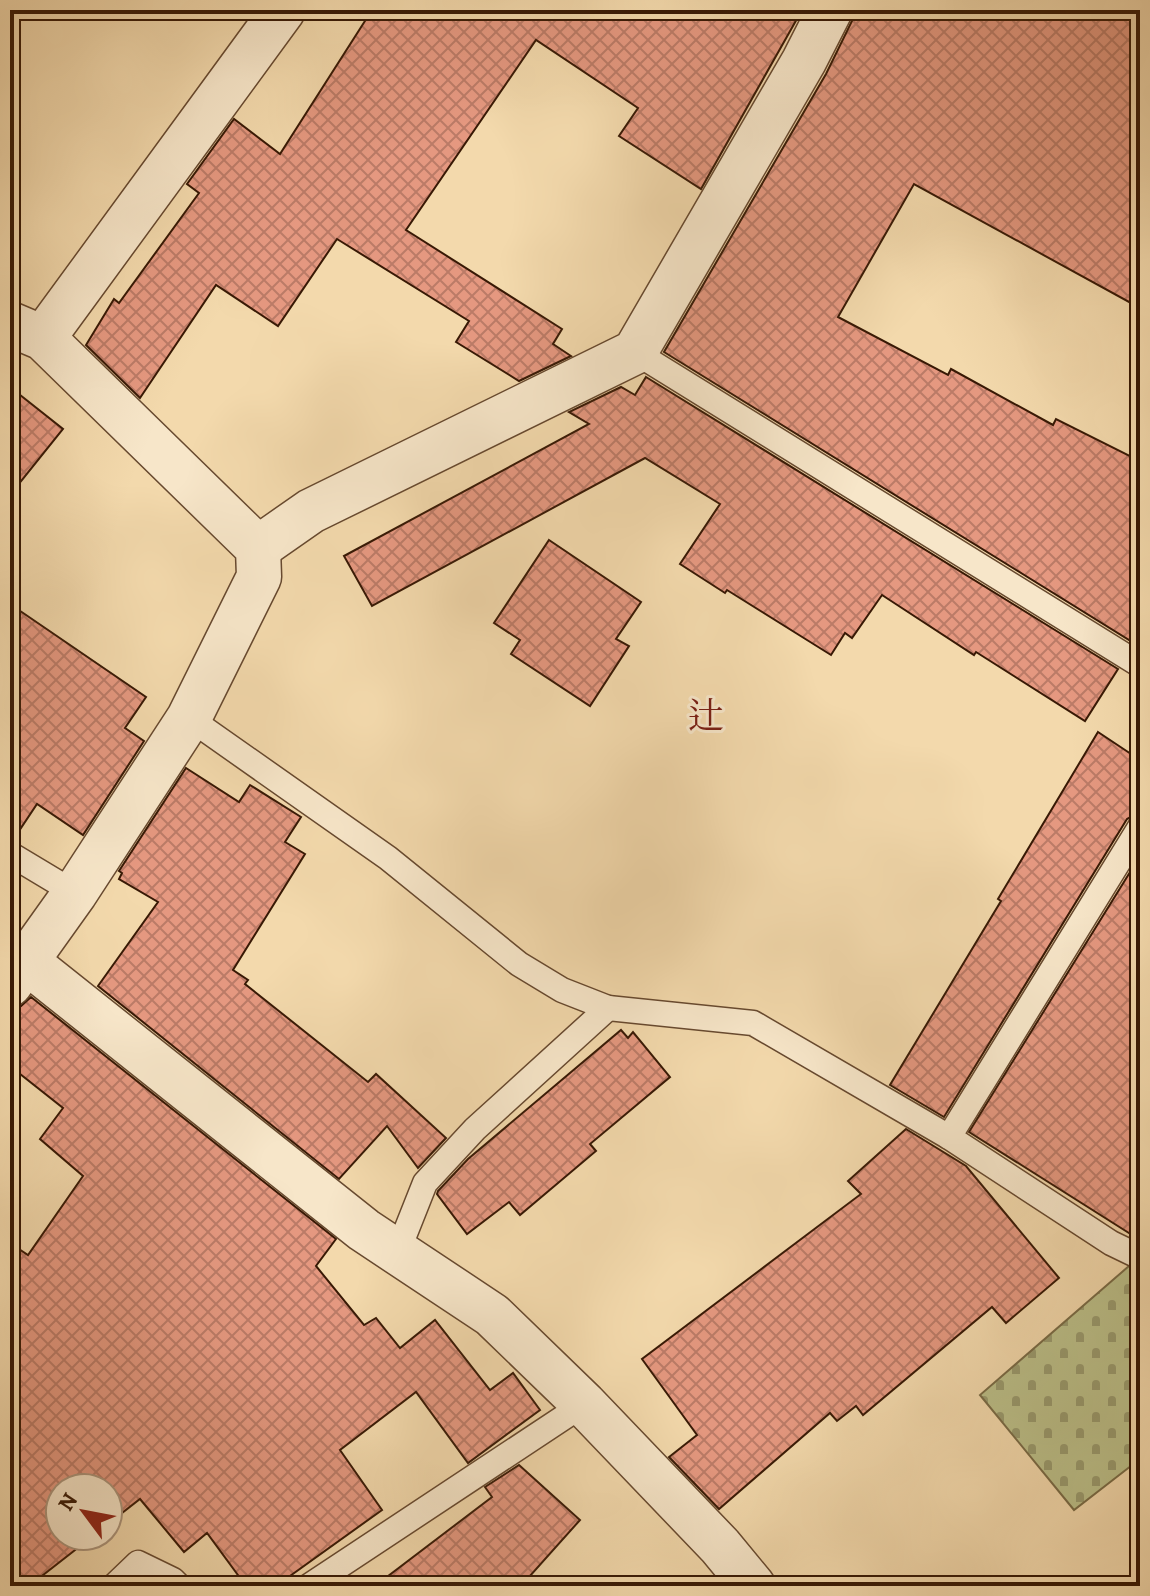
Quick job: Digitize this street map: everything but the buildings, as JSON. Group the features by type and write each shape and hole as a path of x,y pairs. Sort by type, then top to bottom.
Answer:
{"street":[{"path":"283,10 27,331 258,548 259,577 189,718 75,893 18,973 364,1230 492,1315 584,1404 720,1546 753,1586"},
{"path":"258,548 311,511 635,352 804,61 830,10"}],"lane":[{"path":"635,352 1140,665"},
{"path":"189,718 388,858 519,964 562,990 608,1008 753,1023 949,1137 1111,1243 1140,1257"},
{"path":"949,1137 1140,827"},
{"path":"10,854 75,893"},
{"path":"398,1251 425,1183 475,1129 608,1008"},
{"path":"309,1586 584,1404"},
{"path":"114,1586 138,1563 179,1586"}],"green space":[{"path":"1129,1266 1140,1272 1140,1466 1136,1462 1074,1510 980,1395"}],"district":[{"name":"辻","path":"706,715"}]}
